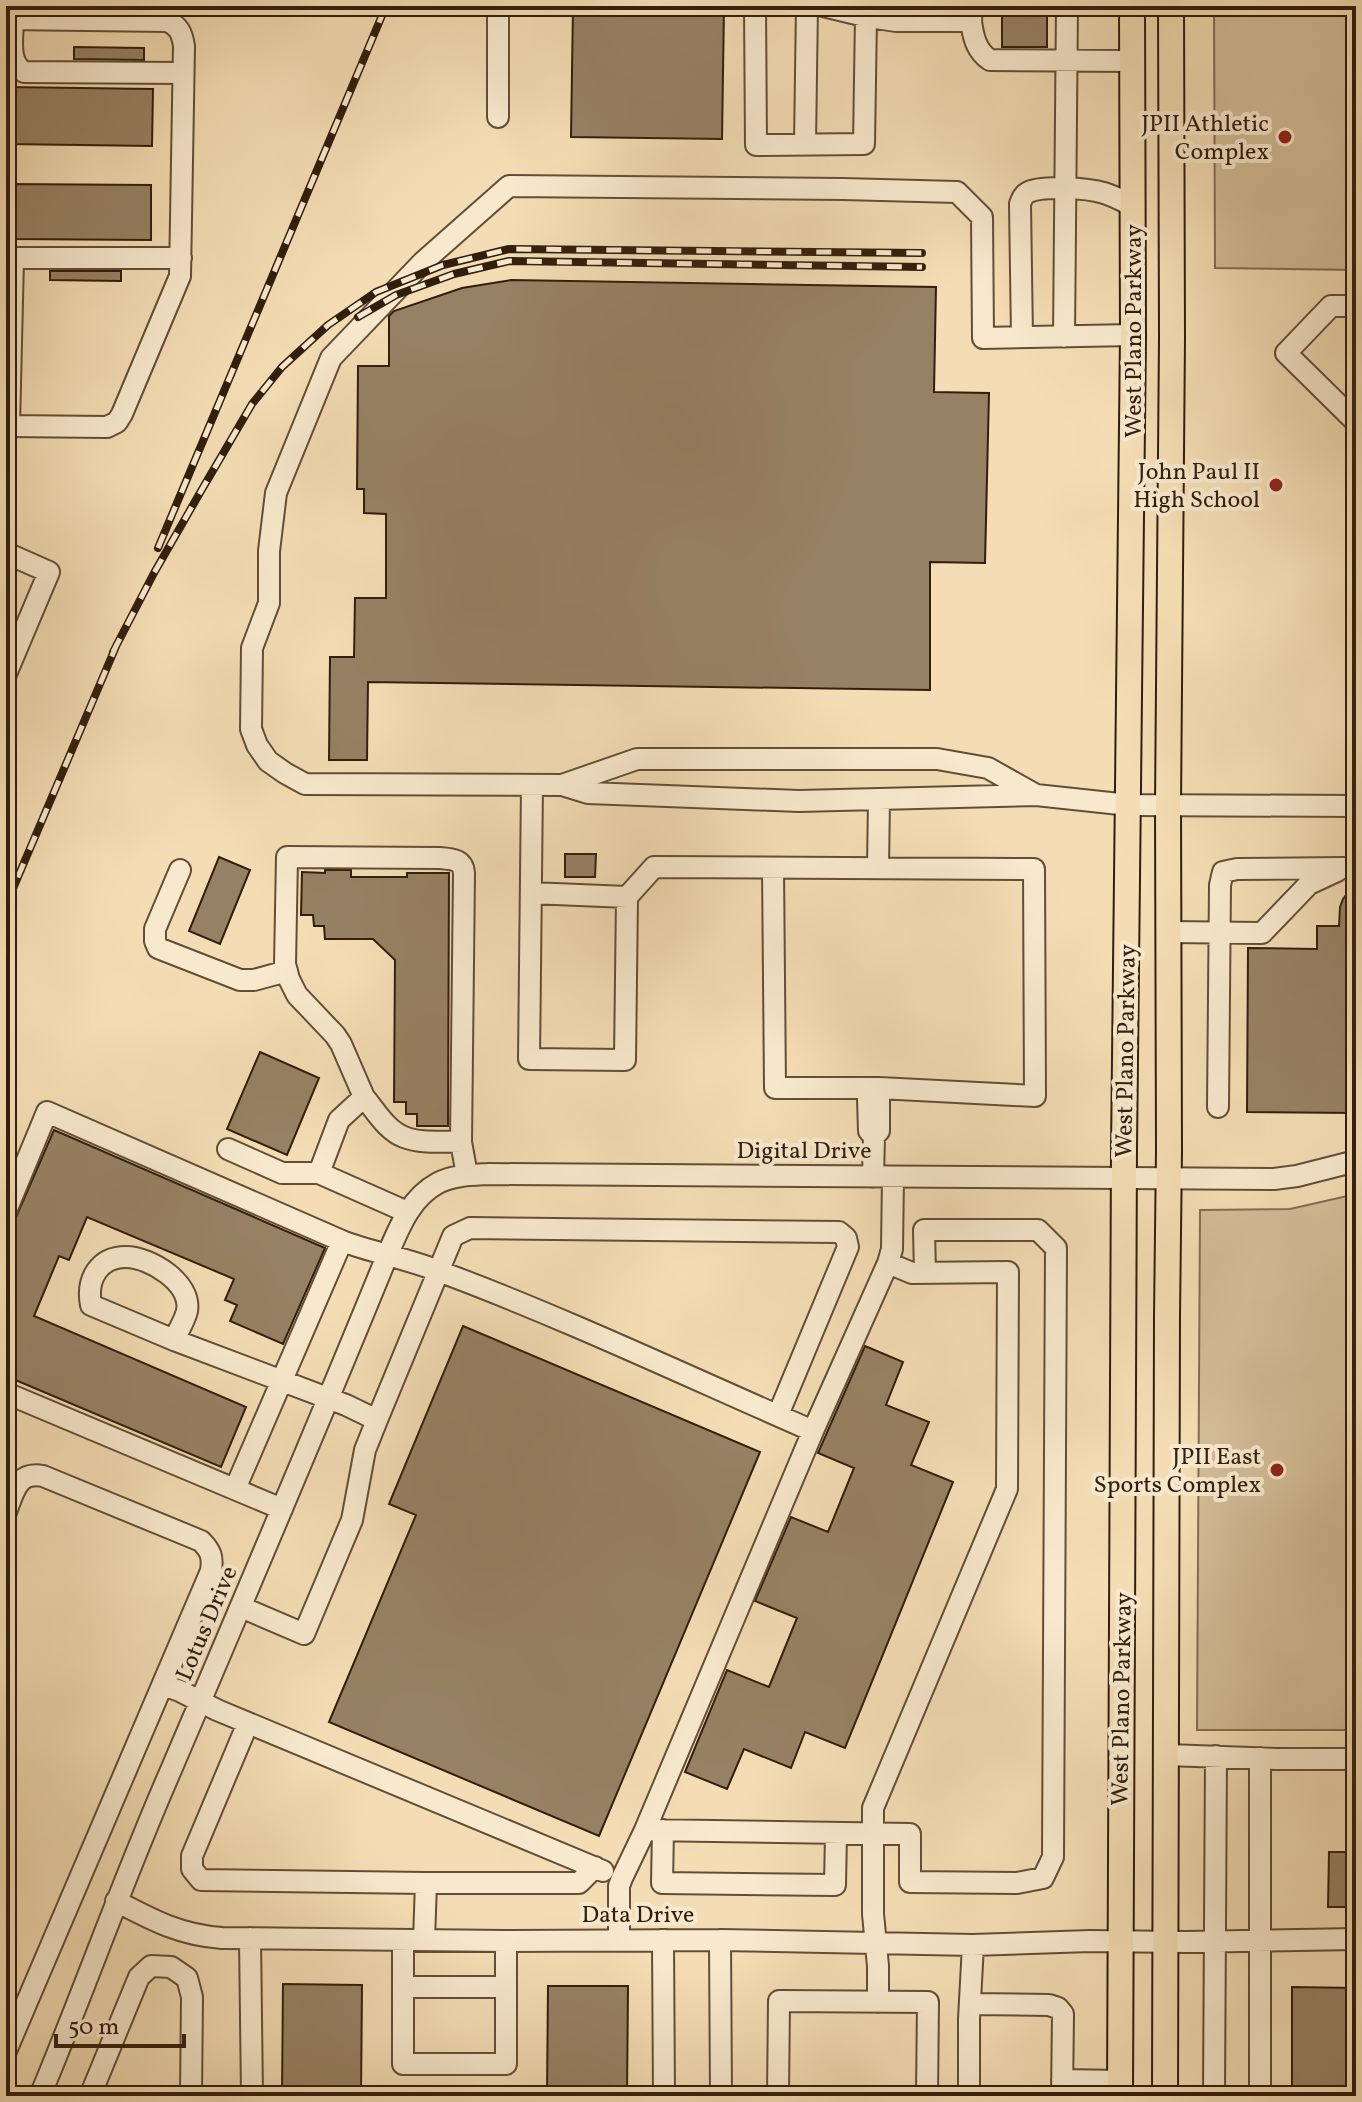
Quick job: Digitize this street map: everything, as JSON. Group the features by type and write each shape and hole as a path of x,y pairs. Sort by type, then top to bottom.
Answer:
{"main road":[{"name":"West Plano Parkway","path":"1120,2088 1124,1177 1133,335 1132,6"},
{"name":"West Plano Parkway","path":"1165,2096 1171,6"},
{"path":"1133,335 1172,338"},
{"path":"1123,1541 1167,1541"}],"street":[{"path":"498,6 498,117"},
{"path":"755,6 756,145 864,144 866,16"},
{"path":"805,143 807,6"},
{"path":"823,6 896,21 937,13 971,13 973,35 979,49 990,60 1133,61"},
{"path":"1064,337 1067,6"},
{"path":"181,258 13,258 8,426 107,427 117,422 180,276 181,258 183,73 182,37 179,29 167,21 10,19 13,58 16,68 24,72 183,73"},
{"path":"1133,335 983,338 982,217 957,192 509,186 423,262 331,358 276,493 269,551 269,603 252,648 251,729 257,745 268,761 305,784 562,785 588,793 799,801 1036,795 1129,805 1356,806"},
{"path":"1022,337 1020,204 1023,196 1030,192 1066,188 1105,193 1133,206"},
{"path":"1356,306 1331,306 1286,353 1356,422"},
{"path":"6,553 49,572 6,674"},
{"path":"562,785 637,759 937,759 988,768 1036,795"},
{"path":"532,785 529,1059 625,1060 627,897 654,867 1034,869 1035,1096 874,1088 775,1088 773,868"},
{"path":"878,868 879,799"},
{"path":"461,1142 426,1141 405,1138 396,1133 364,1097 335,1035 297,995 285,964 287,857 440,858 459,861 464,867 461,1142 467,1175"},
{"path":"1169,932 1262,933 1309,884 1350,868"},
{"path":"1218,1107 1220,885 1223,872 1237,869 1350,868"},
{"path":"180,870 155,929 158,948 240,980 254,980 287,971"},
{"path":"531,893 627,897"},
{"path":"619,1940 619,1886 622,1878 654,1830 813,1431 888,1263 892,1249 883,1177 874,1136 869,1131 868,1099 874,1088"},
{"path":"319,1173 339,1120 364,1097"},
{"path":"6,1211 47,1112 342,1241 439,1271 693,1377 813,1431"},
{"path":"228,1149 282,1173 319,1173 407,1212"},
{"name":"Digital Drive","path":"439,1182 467,1175 504,1174 1274,1179 1356,1161"},
{"name":"Lotus Drive","path":"40,2096 116,1901 387,1256 407,1212 439,1182"},
{"path":"241,1607 304,1634 352,1520 365,1450 377,1420 453,1236 470,1228 839,1232 846,1238 848,1247 778,1415"},
{"path":"654,1830 910,1834 910,1882 1017,1883 1043,1878 1053,1857 1056,1248 1038,1230 924,1230 925,1273"},
{"path":"235,1489 342,1241"},
{"path":"174,1340 187,1310 182,1290 168,1273 136,1258 123,1256 98,1268 91,1279 91,1305 174,1340 281,1382 328,1398 377,1420"},
{"path":"878,2002 873,1914 873,1808 1007,1489 1008,1272 912,1273 888,1263"},
{"path":"6,1393 282,1509"},
{"path":"6,1512 17,1485 24,1477 34,1474 43,1476 201,1541 213,1559 211,1571 6,2051"},
{"path":"163,1685 622,1878"},
{"path":"248,1723 192,1856 192,1869 201,1880 579,1883 595,1867"},
{"path":"1167,1755 1356,1759"},
{"path":"1214,2096 1216,1756"},
{"path":"1260,1758 1260,2096"},
{"path":"654,1830 662,1883 835,1885 836,1833"},
{"path":"424,1940 426,1883"},
{"name":"Data Drive","path":"116,1901 155,1922 189,1934 222,1938 720,1940 973,1945 1356,1939"},
{"path":"250,1938 252,2096"},
{"path":"403,1940 403,2064 506,2064 506,1941"},
{"path":"663,1940 664,2096"},
{"path":"720,1940 721,2096"},
{"path":"969,2096 973,1945"},
{"path":"90,2096 139,1977 151,1966 171,1967 187,1978 192,1997 191,2096"},
{"path":"403,1987 506,1987"},
{"path":"778,2096 779,2001 928,2002 927,2096"},
{"path":"970,2004 1049,2005 1058,2008 1063,2014 1062,2088 1120,2088"}],"shaded area":[{"name":"JPII Athletic Complex","path":"1214,6 1356,6 1356,270 1215,268"},
{"name":"JPII East Sports Complex","path":"1356,1194 1356,1730 1197,1730 1200,1210 1290,1209"}],"building":[{"path":"573,6 724,7 722,139 571,137"},
{"path":"1002,6 1047,6 1047,47 1002,47"},
{"path":"74,47 144,48 144,60 74,59"},
{"path":"6,87 153,89 152,146 6,144"},
{"path":"6,184 151,185 151,240 6,239"},
{"path":"50,271 121,271 121,281 50,280"},
{"path":"511,280 936,287 934,392 989,393 985,563 930,562 930,690 368,682 367,760 329,760 330,657 354,657 355,598 386,598 386,514 364,513 364,489 357,489 358,366 389,366 389,316 394,311 462,288"},
{"path":"565,854 596,854 595,877 565,877"},
{"path":"219,857 250,870 220,944 189,931"},
{"path":"325,870 351,870 351,877 449,873 448,1126 417,1126 417,1114 406,1114 406,1102 394,1102 395,960 373,939 325,939 324,926 314,926 313,915 301,915 302,872 325,873"},
{"path":"1356,882 1356,1113 1247,1112 1248,948 1317,949 1317,926 1339,926 1343,899"},
{"path":"260,1052 319,1078 287,1155 227,1129"},
{"path":"54,1130 325,1248 283,1344 230,1321 237,1305 225,1300 234,1279 87,1217 69,1260 59,1256 34,1316 246,1407 221,1467 6,1376 6,1240"},
{"path":"463,1326 760,1452 599,1836 329,1722 416,1515 389,1504"},
{"path":"865,1346 903,1362 886,1405 929,1422 911,1465 953,1482 845,1748 805,1732 791,1768 744,1749 727,1789 685,1772 727,1670 769,1687 797,1618 755,1601 791,1517 828,1532 854,1468 818,1453"},
{"path":"1329,1852 1356,1852 1356,1907 1328,1907"},
{"path":"283,1984 362,1985 361,2096 282,2096"},
{"path":"548,1986 628,1986 627,2096 547,2096"},
{"path":"1292,1987 1356,1988 1356,2096 1292,2096"}],"railway":[{"path":"158,548 386,6"},
{"path":"113,652 154,573 252,404 282,367 328,325 376,292 443,265 509,249 922,253"},
{"path":"358,317 396,295 454,274 509,261 922,267"},
{"path":"6,905 117,644"}],"place":[{"name":"JPII Athletic Complex","path":"1285,137"},
{"name":"John Paul II High School","path":"1276,485"},
{"name":"JPII East Sports Complex","path":"1277,1470"}]}
